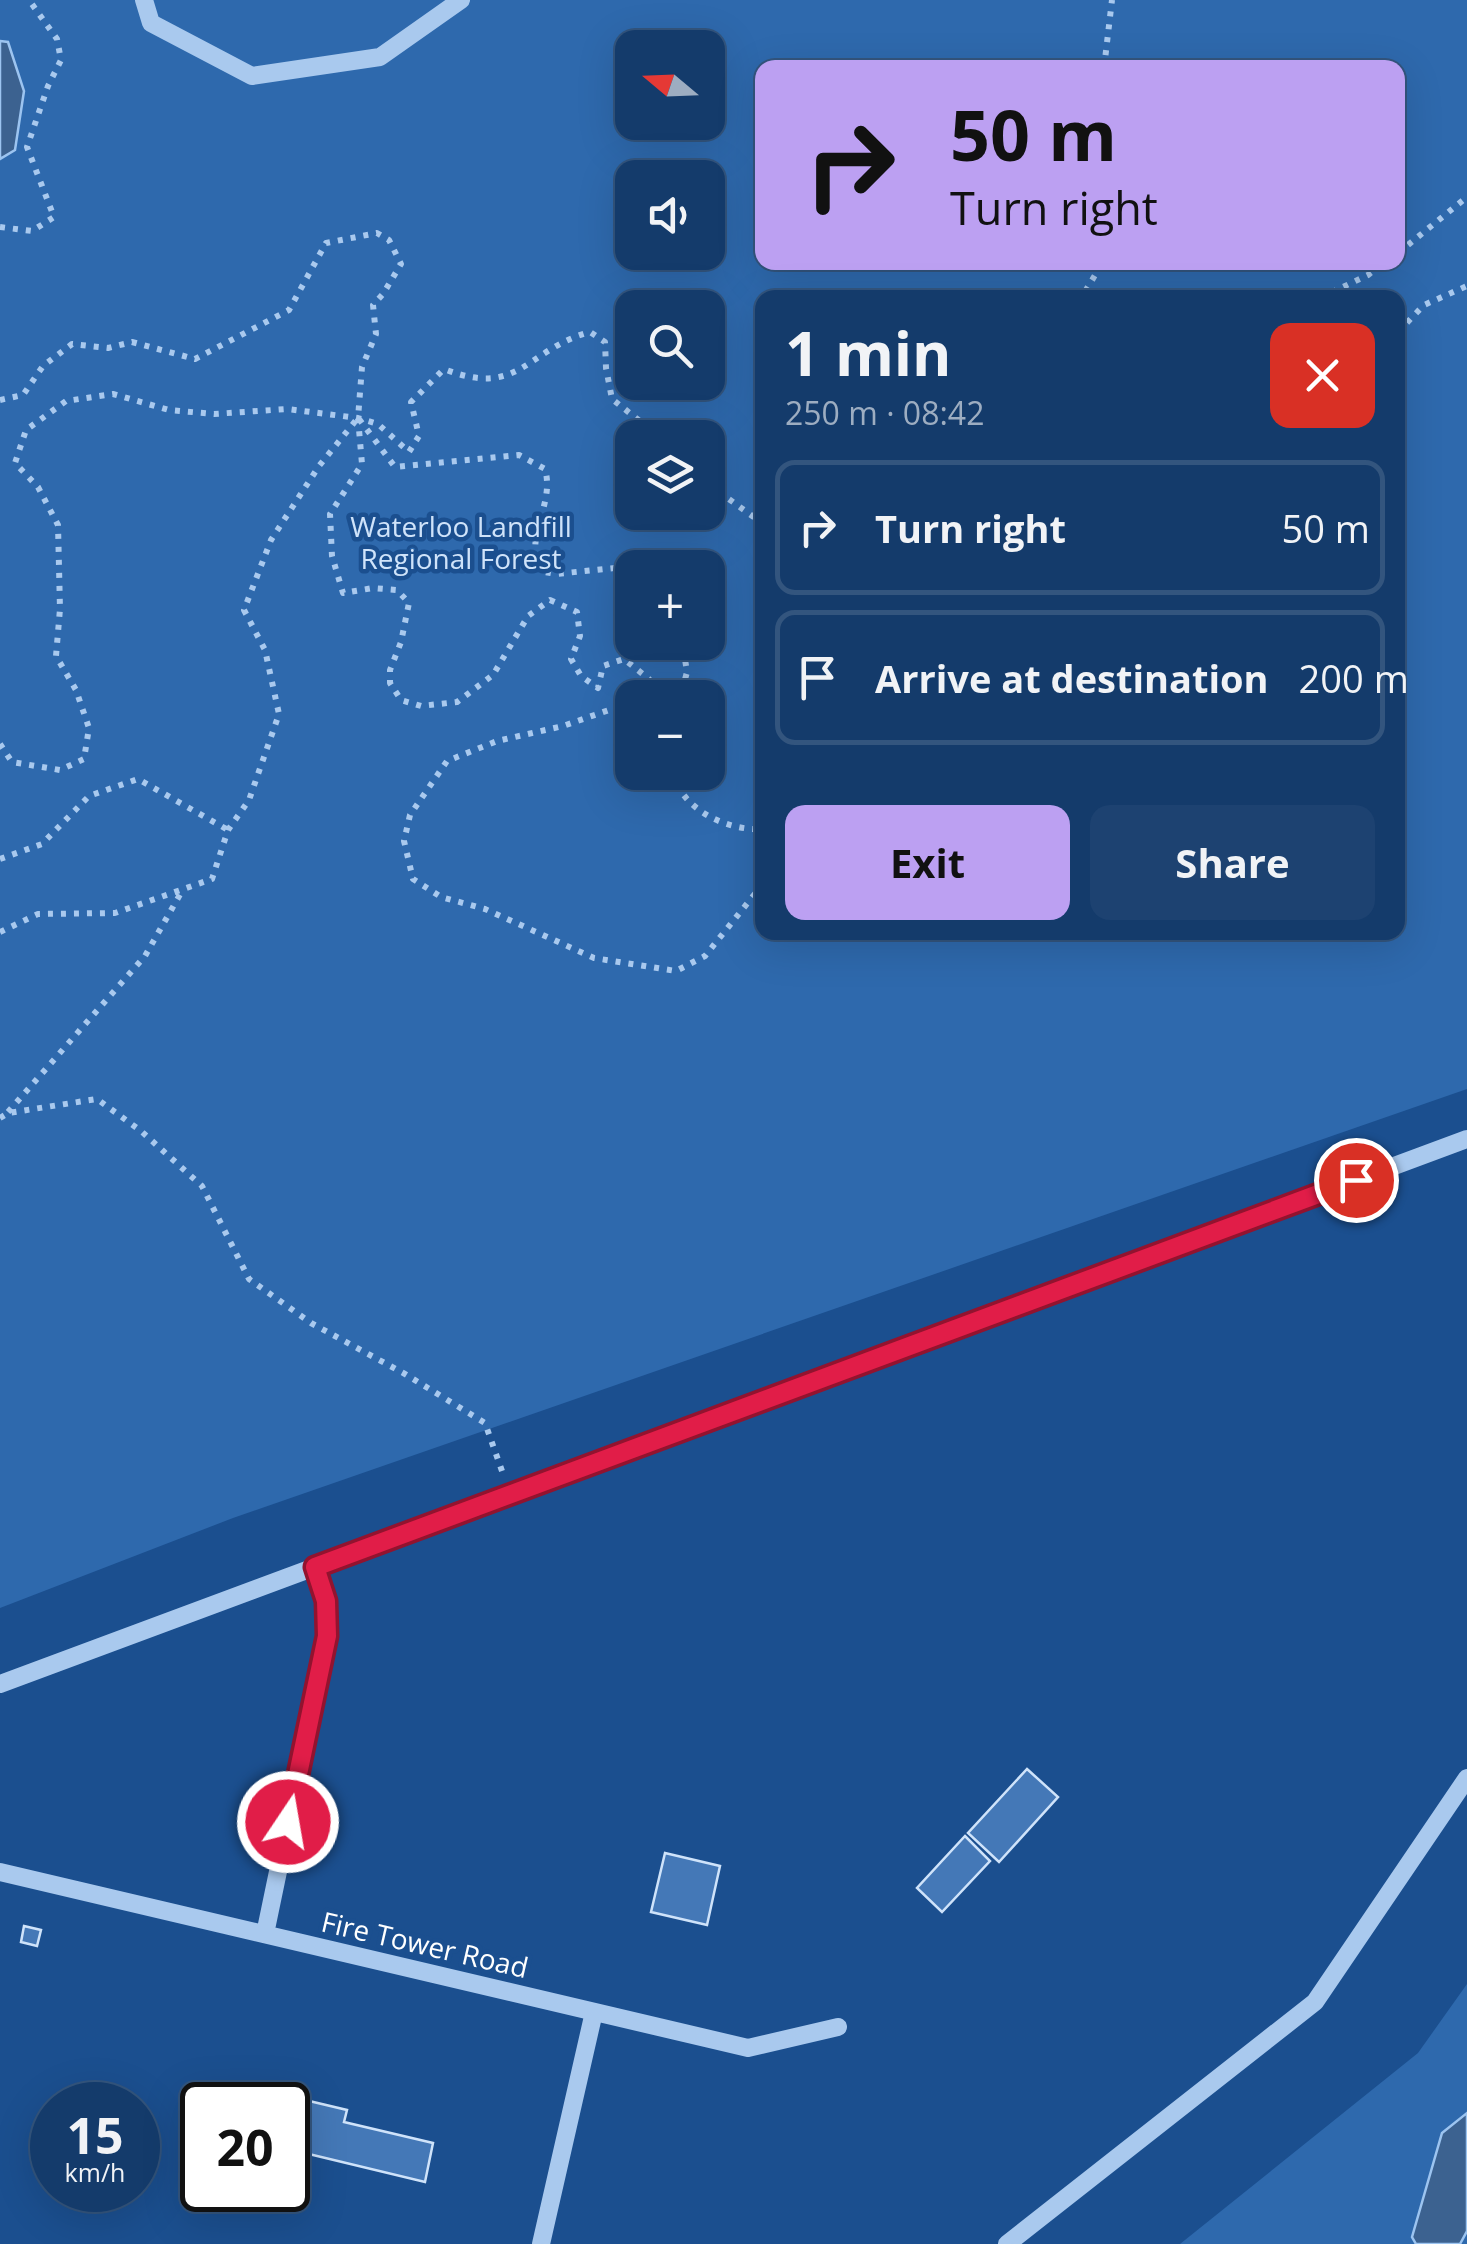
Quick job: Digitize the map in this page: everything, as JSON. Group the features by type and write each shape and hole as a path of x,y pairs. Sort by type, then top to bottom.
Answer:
{"lane":[{"path":"144,0 151,23 252,76 380,57 461,0"},
{"path":"0,1684 1467,1140"},
{"path":"265,1934 327,1636 326,1601 315,1567"},
{"path":"1007,2244 1314,2002 1467,1778"},
{"name":"Fire Tower Road","path":"0,1872 748,2048 838,2026"},
{"path":"541,2244 594,2012"}],"path":[{"path":"0,227 32,231 54,217 27,147 61,60 56,39 29,0"},
{"path":"1105,60 1112,0"},
{"path":"1405,247 1467,197"},
{"path":"0,400 23,395 43,366 72,344 108,348 132,342 195,359 288,310 326,243 377,233 389,240 401,264 373,305 376,334 362,366 358,418 362,464 330,514 332,556 343,593 373,588 397,590 409,602 401,642 390,670 390,684 401,700 421,706 457,702 492,676 528,616 550,600 577,612 580,636 572,660 580,676 598,688 602,666 624,659 649,680"},
{"path":"1336,290 1374,270"},
{"path":"1405,322 1424,305 1467,286"},
{"path":"0,744 12,762 60,770 84,759 89,728 76,690 56,656 60,608 58,525 38,488 16,463 26,430 66,401 113,394 170,410 214,414 287,409 358,418 378,424 409,452 419,436 411,402 444,370 465,378 492,380 517,374 562,340 590,332 606,342 612,399 638,420"},
{"path":"358,418 395,466 519,455 545,470 549,485 532,552 539,571 556,574 615,568"},
{"path":"0,932 38,914 114,912 212,879 228,830 249,800 279,714 265,650 244,610 271,540 318,466 358,418"},
{"path":"725,496 755,517"},
{"path":"615,708 564,726 497,741 447,761 410,815 404,840 414,879 441,897 486,909 594,958 676,971 705,956 755,894"},
{"path":"0,859 42,844 89,796 138,779 228,830"},
{"path":"682,790 704,814 734,829 755,829"},
{"path":"4,1116 71,1045 145,956 182,889"},
{"path":"4,1116 97,1098 142,1131 202,1186 249,1280 310,1324 485,1423 510,1494"}],"green space":[{"name":"Waterloo Landfill Regional Forest","path":"0,0 1467,0 1467,1089 233,1518 0,1608"},
{"path":"1467,1984 1467,2244 1180,2244 1418,2053"}],"shaded area":[{"path":"0,41 8,42 24,91 15,150 0,159"},
{"path":"1467,2113 1467,2231 1460,2244 1416,2244 1412,2237 1442,2133"}],"building":[{"path":"1027,1769 1058,1797 999,1862 968,1833"},
{"path":"965,1836 990,1861 942,1912 917,1888"},
{"path":"665,1853 720,1866 707,1925 651,1912"},
{"path":"24,1926 41,1930 37,1946 21,1942"},
{"path":"310,2101 347,2110 344,2122 433,2143 425,2182 310,2154"}],"route":[{"path":"288,1822 327,1636 326,1601 315,1567 1356,1180"}]}
